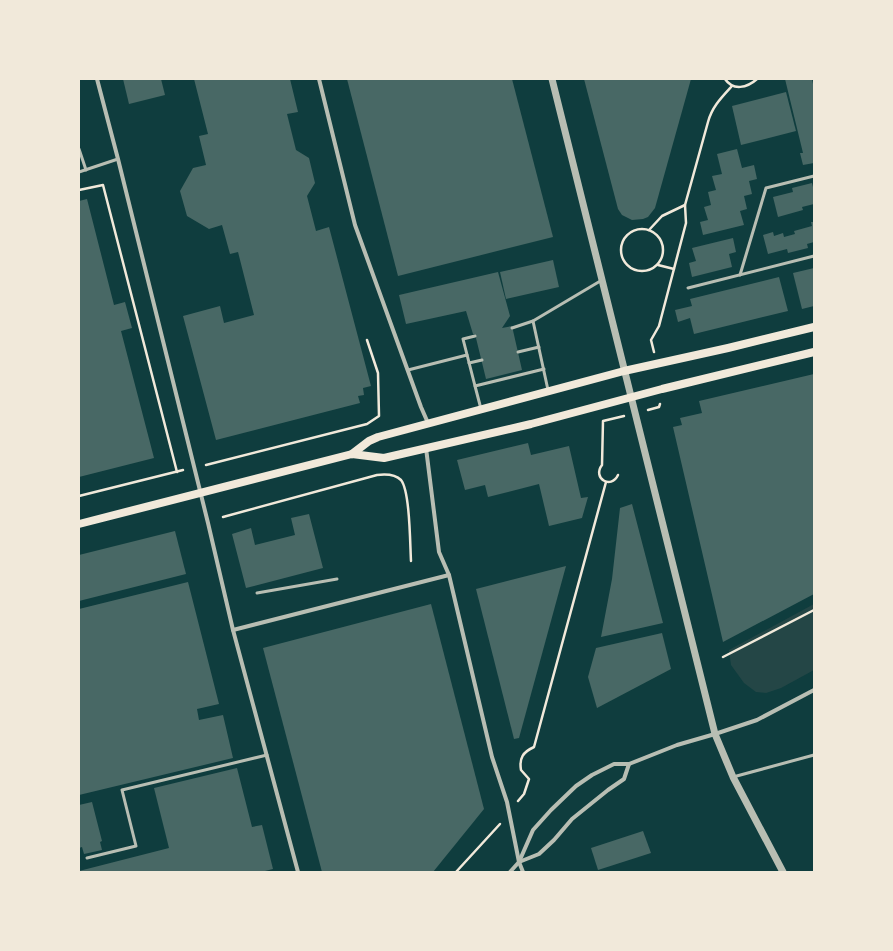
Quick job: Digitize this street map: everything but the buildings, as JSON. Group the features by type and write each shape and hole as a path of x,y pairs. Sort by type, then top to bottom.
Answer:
{"main road":[{"path":"352,454 378,436 624,371 728,348 814,326"},
{"path":"79,524 352,454 384,458 531,424 631,397 814,352"}],"street":[{"path":"96,79 118,159 233,630 298,872"},
{"path":"319,79 355,225 428,423"},
{"path":"552,79 715,734 733,777 783,872"},
{"path":"426,448 439,552 449,575 492,757 508,807 519,862 523,872"},
{"path":"233,630 449,575"},
{"path":"510,872 519,862 533,830 576,786 592,775 614,764 629,764 677,744 715,734 757,720 814,690"},
{"path":"519,862 539,854 572,820 608,790 624,779 629,764"}],"lane":[{"path":"79,149 86,170"},
{"path":"79,172 118,159"},
{"path":"740,275 766,188 814,176"},
{"path":"688,288 814,256"},
{"path":"512,328 533,321 602,280"},
{"path":"533,321 549,391"},
{"path":"475,336 462,339 481,409"},
{"path":"518,352 539,347"},
{"path":"408,370 467,355"},
{"path":"469,363 482,360"},
{"path":"475,386 544,369"},
{"path":"257,593 337,579"},
{"path":"87,858 136,846 122,790 267,755"},
{"path":"733,777 814,755"}],"path":[{"path":"725,79 732,86 741,87 748,85 757,79"},
{"path":"653,336 659,326 686,223 684,205 710,115 717,101 732,86"},
{"path":"79,190 103,185 177,472"},
{"path":"649,230 662,216 684,205"},
{"path":"640,229 649,230 659,238 662,244 662,259 658,265 646,272 632,270 627,266 620,254 622,241 633,231 640,229"},
{"path":"658,265 674,269"},
{"path":"79,496 367,424 379,416 378,373 367,340"},
{"path":"603,421 602,465 599,473 601,479 606,482 615,480 618,475"},
{"path":"223,516 377,475 389,474 398,478 405,486 411,561"},
{"path":"524,794 529,779 521,770 521,758 524,753 534,747 606,482"},
{"path":"723,657 814,610"},
{"path":"456,872 500,824"}],"shaded area":[{"path":"814,604 814,670 781,688 766,693 756,692 744,683 731,665 729,650"}]}
